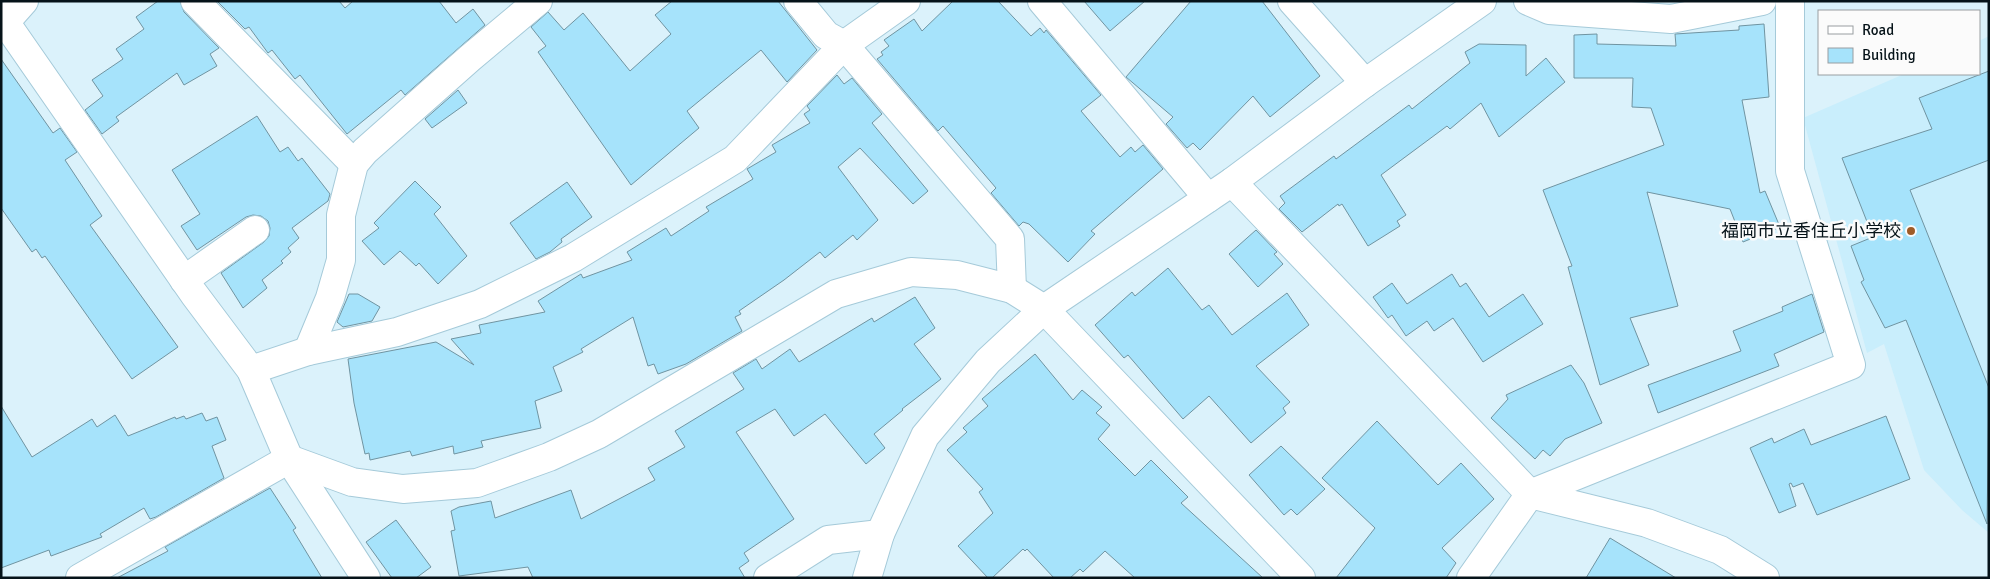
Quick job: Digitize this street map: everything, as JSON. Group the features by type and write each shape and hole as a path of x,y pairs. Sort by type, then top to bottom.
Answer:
{"street":[{"path":"24,1 3,22 184,280 251,370 289,459 366,578"},
{"path":"195,1 354,164"},
{"path":"308,351 330,298 341,260 341,215 354,164 365,151 393,126 538,1"},
{"path":"798,1 826,35 844,45 1010,239 1012,289"},
{"path":"251,370 308,351 397,332 471,307 573,258 735,159 844,45 906,1"},
{"path":"1042,1 1208,198"},
{"path":"1292,1 1365,84"},
{"path":"867,578 880,534 925,436 988,361 1044,309 1232,182 1482,1"},
{"path":"1528,1 1549,10 1671,19 1762,1"},
{"path":"1470,578 1530,494 1852,365 1790,171 1790,1"},
{"path":"1232,182 1530,494 1647,523 1720,550 1765,578"},
{"path":"184,280 254,230"},
{"path":"80,578 289,459 352,482 403,489 477,483 549,458 599,434 836,294 911,272 957,275 1012,289 1044,309 1301,578"},
{"path":"768,578 828,540 880,534"}],"shaded area":[{"name":"福岡市立香住丘小学校","path":"1989,36 1989,533 1962,510 1924,470 1884,344 1867,353 1803,118 1902,75 1980,75 1980,40"}],"building":[{"path":"158,1 180,1 184,12 219,48 210,54 217,66 184,85 177,73 116,117 119,121 102,134 85,110 103,96 92,80 123,59 116,49 144,29 136,17"},
{"path":"217,1 339,1 345,8 353,1 439,1 456,23 473,9 485,25 405,95 401,90 347,134 300,75 295,79 272,50 268,53 249,27 245,29"},
{"path":"672,1 778,1 817,50 787,82 761,50 687,111 699,128 631,185 538,52 546,46 531,27 548,12 564,30 583,13 630,71 671,34 655,15"},
{"path":"953,1 998,1 1031,36 1040,28 1044,33 1046,30 1101,95 1081,111 1120,157 1131,147 1135,152 1143,145 1163,169 1091,231 1095,234 1068,262 1029,224 1023,222 1019,226 991,193 996,188 943,126 938,131 877,59 883,55 881,52 889,46 884,40 914,19 922,31"},
{"path":"1084,1 1145,1 1110,31"},
{"path":"1191,1 1262,1 1320,76 1270,117 1253,96 1200,150 1193,143 1187,148 1166,124 1173,117 1126,77"},
{"path":"1764,24 1769,97 1742,100 1760,193 1765,191 1780,227 1743,242 1730,209 1647,192 1678,306 1630,318 1649,365 1600,385 1568,267 1572,266 1543,190 1664,145 1651,108 1632,107 1633,78 1574,78 1574,35 1597,34 1597,44 1676,46 1675,34 1739,30 1739,26"},
{"path":"1479,44 1526,45 1526,76 1546,58 1565,82 1499,137 1481,103 1450,129 1447,126 1381,175 1406,215 1397,221 1400,226 1368,246 1342,204 1339,206 1338,204 1302,232 1279,209 1285,203 1280,196 1334,156 1336,159 1409,105 1412,109 1470,63 1465,52"},
{"path":"1,59 53,133 60,128 77,152 65,160 102,216 90,225 178,347 132,379 45,256 42,258 36,249 32,252 1,208"},
{"path":"1989,71 1989,160 1910,190 1989,388 1987,524 1906,320 1885,328 1861,282 1864,280 1851,246 1873,237 1842,158 1932,129 1919,98"},
{"path":"837,75 844,84 852,78 882,114 872,123 928,191 913,204 860,148 838,167 878,220 857,240 853,235 825,258 820,252 739,311 741,314 735,317 742,331 686,364 658,374 654,364 648,366 633,317 581,349 583,352 553,367 562,391 535,401 541,428 481,441 483,447 454,454 453,446 412,456 410,451 370,460 369,453 365,454 354,403 348,359 436,342 474,365 451,339 481,333 479,325 545,312 538,301 581,274 583,278 632,260 627,252 666,228 671,236 709,211 706,207 753,179 747,169 776,152 772,145 810,123 804,114 810,110 807,106"},
{"path":"458,90 467,103 432,128 425,119"},
{"path":"257,116 280,152 288,147 298,161 302,158 330,194 328,201 292,228 299,238 288,248 291,252 281,261 283,263 262,280 267,288 243,308 221,273 264,242 269,236 270,228 268,221 261,216 253,215 246,217 197,250 181,226 200,214 172,170"},
{"path":"415,181 441,207 434,214 467,256 438,284 419,263 416,266 400,251 384,265 362,241 379,228 374,223"},
{"path":"567,182 592,217 561,239 562,242 550,252 536,259 510,223"},
{"path":"1256,230 1277,252 1274,254 1283,264 1258,287 1229,254"},
{"path":"1168,268 1202,310 1209,305 1232,335 1287,293 1309,325 1256,366 1290,402 1283,408 1286,413 1251,443 1209,396 1183,419 1128,355 1124,358 1095,325 1132,292 1135,296"},
{"path":"1452,274 1460,287 1466,283 1489,317 1523,294 1543,324 1483,362 1453,318 1434,331 1427,321 1406,336 1392,315 1388,318 1373,297 1392,283 1407,304"},
{"path":"349,294 358,294 380,307 372,321 343,327 337,322"},
{"path":"1812,294 1824,332 1774,354 1779,366 1658,413 1648,385 1741,351 1733,331 1783,311 1782,307"},
{"path":"915,297 935,328 914,344 941,379 902,409 874,434 885,448 866,464 825,414 794,436 775,409 736,432 794,519 744,553 749,561 739,568 745,578 533,578 528,567 459,576 451,531 455,530 451,511 459,507 491,501 495,518 571,490 581,519 655,480 648,468 685,447 675,431 744,389 733,373 756,359 762,369 790,349 799,362 872,318 874,322"},
{"path":"1035,354 1073,400 1082,390 1102,407 1096,413 1110,425 1098,439 1135,476 1151,460 1188,497 1181,503 1263,578 1135,578 1105,551 1083,572 1080,569 1070,578 1054,578 1027,549 1025,551 1023,549 992,578 988,578 958,546 993,513 979,492 983,489 947,450 967,432 963,428 988,406 982,399"},
{"path":"1571,365 1584,383 1602,423 1565,439 1550,456 1543,450 1535,459 1491,418 1508,399 1506,395"},
{"path":"1,406 32,457 92,419 97,427 115,415 128,436 175,417 176,419 184,416 186,419 202,413 206,421 217,417 226,440 212,446 224,478 156,517 150,519 144,508 100,534 102,537 51,556 49,550 1,568"},
{"path":"1886,416 1910,479 1817,515 1803,483 1793,487 1791,483 1789,484 1796,506 1779,513 1750,448 1772,438 1774,443 1804,429 1811,445"},
{"path":"1377,421 1438,485 1461,463 1494,499 1442,548 1456,563 1446,578 1336,578 1375,528 1322,478"},
{"path":"1281,446 1325,489 1297,515 1291,509 1284,515 1249,475"},
{"path":"270,488 296,528 293,530 322,578 117,578 168,551 165,547"},
{"path":"396,520 431,567 416,578 392,578 366,542"},
{"path":"1610,538 1676,578 1586,578"}],"place":[{"name":"福岡市立香住丘小学校","path":"1911,231"}]}
